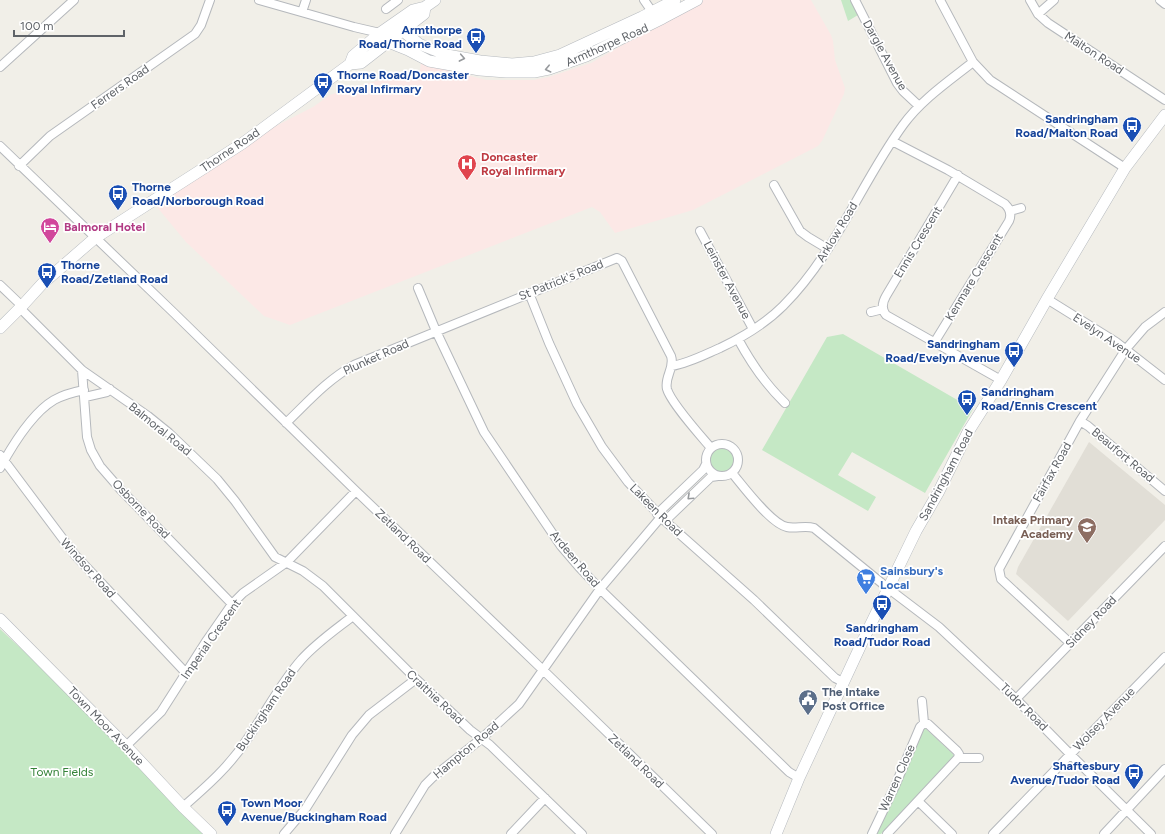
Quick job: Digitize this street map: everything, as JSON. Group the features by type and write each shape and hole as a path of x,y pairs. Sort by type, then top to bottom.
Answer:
{"street":[{"path":"0,67 74,0"},
{"name":"Ferrers Road","path":"19,166 50,136 195,34 201,25 210,0"},
{"path":"259,0 349,26 380,33 403,31"},
{"path":"302,12 306,0"},
{"path":"386,9 398,0"},
{"name":"Thorne Road","path":"350,64 353,56 380,33 412,10 425,7 435,0"},
{"path":"644,0 655,16"},
{"name":"Armthorpe Road","path":"380,33 388,42 429,61 480,70 534,72 549,69 586,56 655,16 675,0"},
{"name":"Armthorpe Road","path":"403,31 419,44 447,55 480,61 512,64 534,62 560,55 697,0"},
{"name":"Dargle Avenue","path":"855,0 897,83 919,106"},
{"path":"940,0 972,62 990,80 1125,168"},
{"name":"Malton Road","path":"1030,0 1038,14 1048,23 1165,100"},
{"path":"1038,14 1054,0"},
{"path":"1160,0 1165,4"},
{"name":"Thorne Road","path":"0,328 42,284 95,238 243,143 350,64 361,63 424,14 425,7"},
{"name":"Arklow Road","path":"672,366 693,361 738,339 768,319 783,306 808,278 828,249 904,123 919,106 972,62"},
{"name":"Sandringham Road","path":"776,834 799,778 843,682 916,531 962,445 1125,168 1163,122"},
{"path":"892,141 958,176 1005,204 1010,211 1021,208"},
{"name":"Zetland Road","path":"0,146 712,834"},
{"name":"Ennis Crescent","path":"883,309 883,301 958,176"},
{"path":"774,185 800,231 828,249"},
{"name":"Kenmare Crescent","path":"934,343 1009,221 1011,216 1010,211"},
{"name":"Leinster Avenue","path":"700,231 753,329"},
{"name":"St Patrick's Road","path":"436,331 613,259 620,259 671,356 672,366"},
{"name":"Balmoral Road","path":"0,285 82,370 170,433 217,479 235,501 271,553 287,562"},
{"name":"Ardeen Road","path":"418,288 436,331 484,432 561,546 578,567 600,589 789,772 799,778"},
{"name":"Lakeen Road","path":"529,293 566,380 586,420 602,447 628,482 661,517 754,600 835,678 843,682"},
{"name":"Evelyn Avenue","path":"1047,299 1126,349 1165,380"},
{"path":"871,312 883,309 886,315 1001,380"},
{"name":"Fairfax Road","path":"1070,644 1001,579 999,569 1080,421 1126,349 1145,327 1165,312"},
{"name":"Plunket Road","path":"286,423 325,385 340,373 436,331"},
{"path":"738,339 750,361 770,389 785,402"},
{"path":"672,366 667,384 669,394 711,448"},
{"name":"Osborne Road","path":"82,370 85,393 87,437 91,450 100,466 120,489 232,604"},
{"path":"0,468 2,457 23,431 49,404 62,396 107,392 110,389"},
{"name":"Beaufort Road","path":"1080,421 1165,491"},
{"path":"724,444 733,449 738,459 737,465 732,473 724,476 711,477 661,517 704,470 706,455 711,448 724,444"},
{"name":"Windsor Road","path":"2,457 75,555 186,673"},
{"path":"706,464 709,470 718,476"},
{"name":"Tudor Road","path":"732,473 752,497 780,525 792,528 807,526 814,528 889,589 939,627 1016,699 1151,834"},
{"name":"Imperial Crescent","path":"126,746 161,712 232,604 243,593 287,562 356,491"},
{"name":"Hampton Road","path":"394,834 425,785 519,704 544,671 600,589 661,517"},
{"name":"Sidney Road","path":"1016,699 1165,546"},
{"name":"Craithie Road","path":"287,562 304,571 313,579 353,616 416,679 470,730 490,745 582,834"},
{"name":"Buckingham Road","path":"183,807 225,768 247,740 286,679 302,659 321,640 353,616"},
{"name":"Town Moor Avenue","path":"0,619 211,834"},
{"name":"Wolsey Avenue","path":"993,834 1165,657"},
{"path":"284,834 306,808 352,736 368,715 416,679"},
{"path":"922,701 924,723 928,724 957,751 959,754 958,758 979,758"},
{"name":"Warren Close","path":"872,834 895,786 920,727 924,723"},
{"name":"Warren Close","path":"887,834 958,758"},
{"path":"1104,834 1165,769"},
{"path":"511,834 545,798"},
{"path":"918,801 952,834"}],"shaded area":[{"name":"Doncaster Royal Infirmary","path":"702,0 811,0 831,35 835,60 845,88 844,94 822,141 818,146 693,210 615,233 600,212 592,207 290,325 264,316 186,242 152,201 243,143 313,107 330,95 353,87 420,70 421,63 486,80 534,80 549,77 591,63"},
{"name":"Intake Primary Academy","path":"1089,442 1165,505 1165,520 1068,621 1016,574 1018,567"}],"green space":[{"path":"841,0 851,0 858,15 848,21"},
{"path":"843,334 973,409 925,493 852,452 838,475 876,497 868,511 762,450 827,337"},
{"path":"722,448 731,451 734,460 731,469 722,472 713,469 710,460 713,451"},
{"name":"Town Fields","path":"0,629 126,746 211,834 0,834"},
{"path":"925,728 954,756 881,834 876,834 922,729"}],"place":[{"name":"Armthorpe Road/Thorne Road","path":"476,54"},
{"name":"Thorne Road/Doncaster Royal Infirmary","path":"323,99"},
{"name":"Sandringham Road/Malton Road","path":"1132,143"},
{"name":"Doncaster Royal Infirmary","path":"467,181"},
{"name":"Thorne Road/Norborough Road","path":"118,211"},
{"name":"Balmoral Hotel","path":"50,244"},
{"name":"Thorne Road/Zetland Road","path":"47,289"},
{"name":"Sandringham Road/Evelyn Avenue","path":"1014,368"},
{"name":"Sandringham Road/Ennis Crescent","path":"967,416"},
{"name":"Intake Primary Academy","path":"1087,544"},
{"name":"Sainsbury's Local","path":"866,595"},
{"name":"Sandringham Road/Tudor Road","path":"882,621"},
{"name":"The Intake Post Office","path":"808,716"},
{"name":"Shaftesbury Avenue/Tudor Road","path":"1134,790"},
{"name":"Town Moor Avenue/Buckingham Road","path":"227,827"}]}
